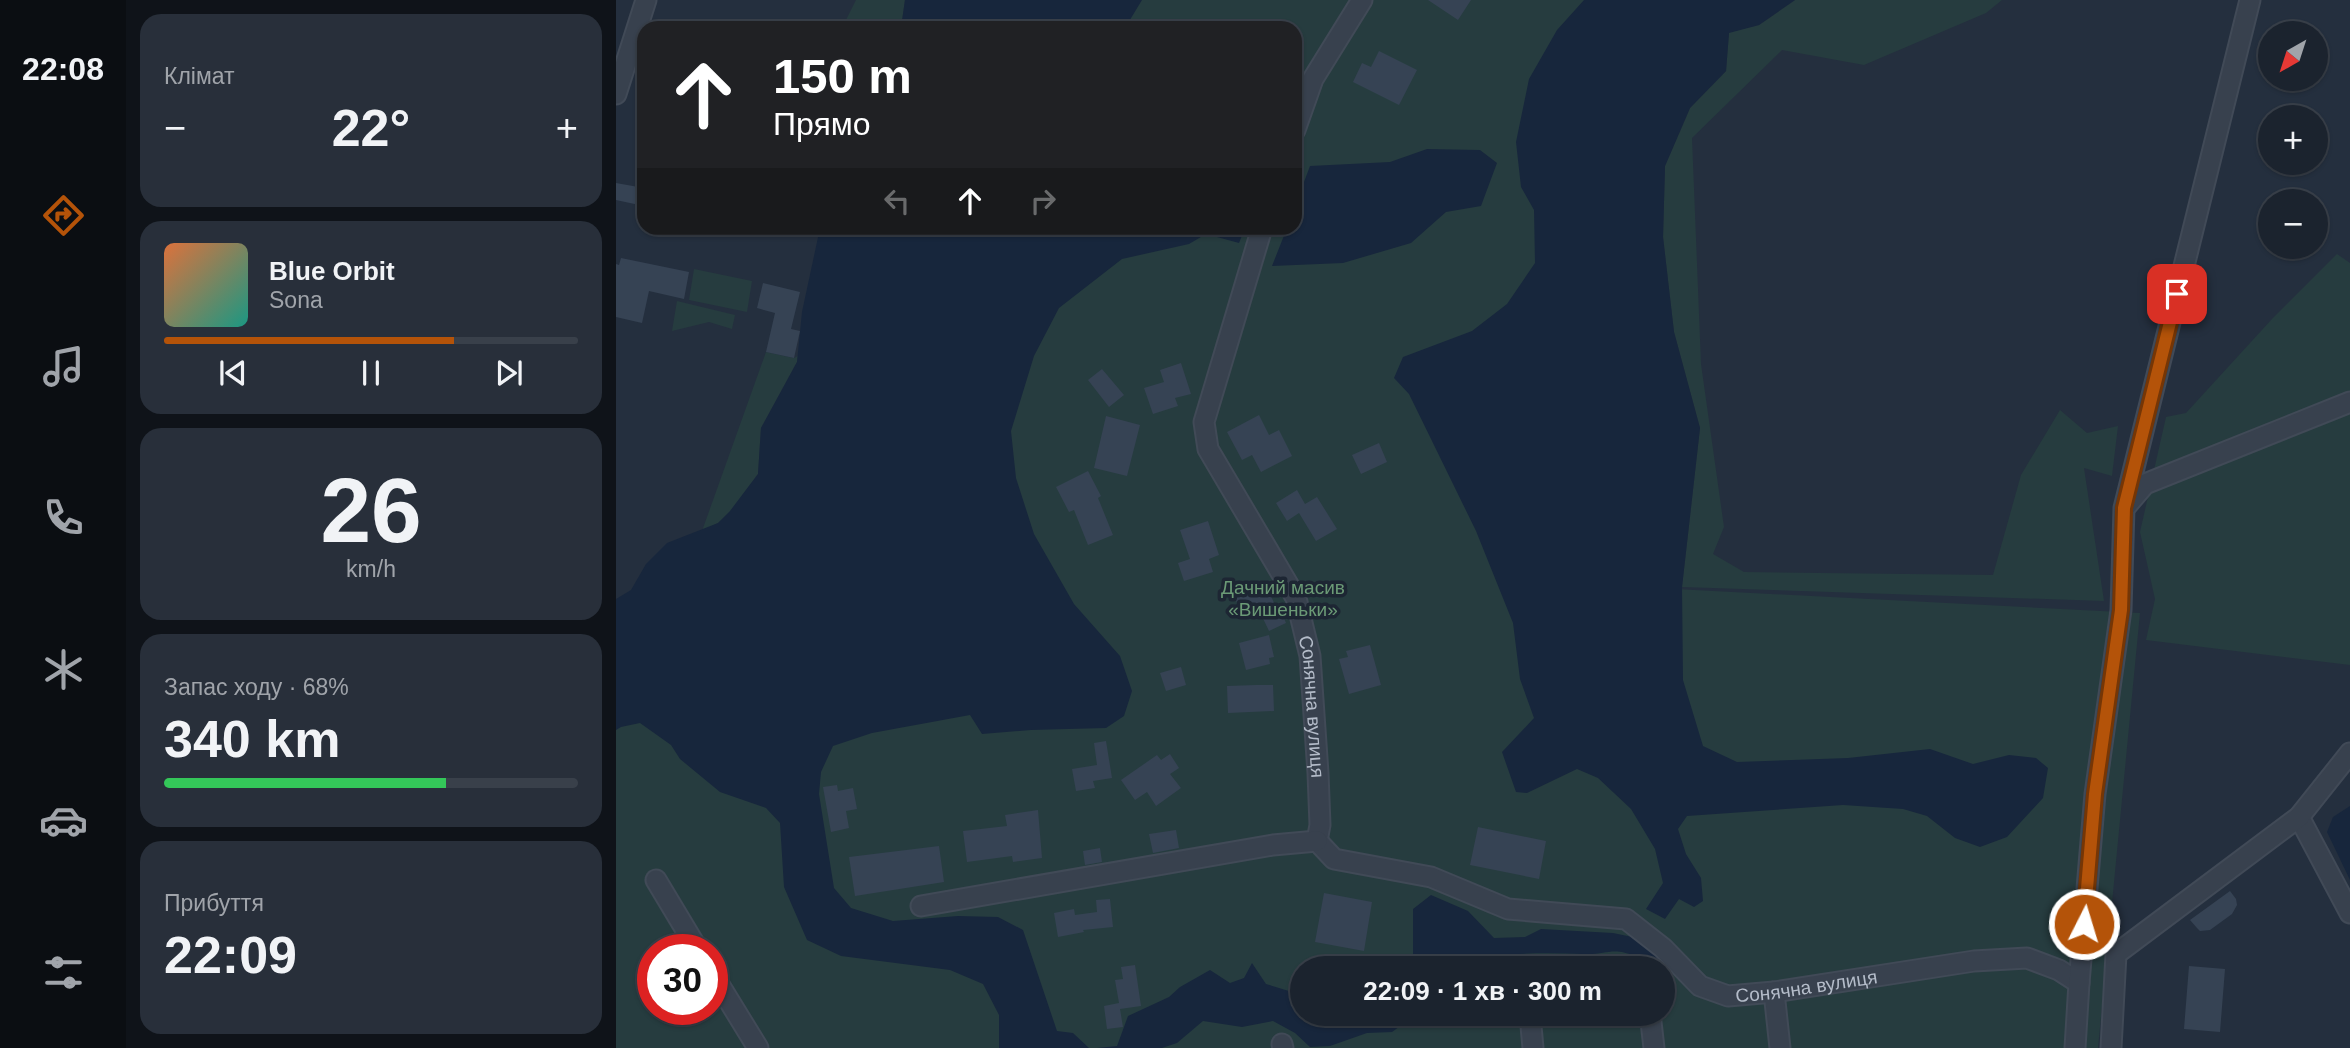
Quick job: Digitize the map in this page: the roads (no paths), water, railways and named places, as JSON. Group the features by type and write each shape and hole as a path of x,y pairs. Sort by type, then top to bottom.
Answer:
{"street":[{"path":"639,21 646,0"},
{"path":"1302,109 1312,79 1362,0"},
{"path":"2075,1048 2095,794 2121,610 2124,508 2250,0"},
{"path":"616,94 637,28"},
{"name":"Сонячна вулиця","path":"1260,235 1204,422 1208,449 1296,598 1310,656 1320,825 1317,841 1334,859 1431,877 1508,909 1626,919 1662,948 1700,985 1728,996 1774,992 1974,961 2027,958 2059,970 2079,983"},
{"path":"2124,508 2145,484 2350,402"},
{"path":"2111,1048 2116,954 2300,817 2350,753"},
{"path":"2300,817 2350,913"},
{"path":"921,906 1273,845 1317,841"},
{"path":"656,880 688,934"},
{"path":"1774,992 1780,1048"},
{"path":"728,999 758,1048"},
{"path":"1531,1026 1533,1048"},
{"path":"1651,1026 1654,1048"}],"water":[{"path":"905,0 1142,0 1129,21 902,21"},
{"path":"1584,0 1795,0 1759,25 1729,33 1726,71 1690,108 1665,166 1663,237 1674,332 1700,428 1682,587 1683,680 1703,746 1737,762 1848,758 1930,749 1973,764 2009,755 2036,758 2048,768 2043,798 2007,837 1980,847 1955,838 1927,816 1903,809 1843,805 1687,816 1678,829 1686,854 1701,878 1703,901 1694,907 1679,899 1665,919 1646,909 1663,883 1655,849 1631,809 1598,778 1577,769 1527,793 1516,792 1502,752 1534,718 1520,679 1513,623 1476,531 1409,394 1394,378 1403,357 1472,331 1507,304 1535,263 1534,210 1521,187 1516,142 1529,79 1557,30"},
{"path":"1427,149 1480,150 1497,163 1481,206 1446,212 1411,243 1343,263 1272,266 1284,235 1302,235 1302,187 1310,166 1390,162"},
{"path":"818,235 1204,235 1189,244 1122,259 1059,308 1034,356 1011,431 1016,478 1034,534 1074,604 1120,656 1132,691 1124,716 1106,728 982,734 970,715 872,733 833,746 821,772 819,794 834,888 851,908 893,921 958,916 998,917 1023,930 1057,1031 1073,1033 1089,1048 999,1048 999,1015 983,984 950,970 841,956 807,940 784,887 780,823 766,808 720,792 680,759 671,745 640,723 616,730 616,599 631,590 646,564 667,543 718,523 758,474 761,428 797,362 802,312"},
{"path":"1210,235 1242,235 1239,243"},
{"path":"2350,806 2350,880 2327,832 2333,817"},
{"path":"1431,895 1468,911 1494,938 1525,937 1541,929 1613,933 1647,940 1658,956 1635,956 1616,951 1592,954 1413,956 1413,909"},
{"path":"1252,963 1266,984 1290,991 1290,1026 1400,1026 1392,1032 1367,1033 1330,1046 1310,1047 1295,1033 1273,1021 1242,1027 1203,1021 1177,1043 1162,1048 1097,1048 1117,1046 1128,1016 1169,997 1180,987 1210,970 1230,983 1244,978"}],"park label":[{"name":"Дачний масив «Вишеньки»","path":"1283,598"}]}
